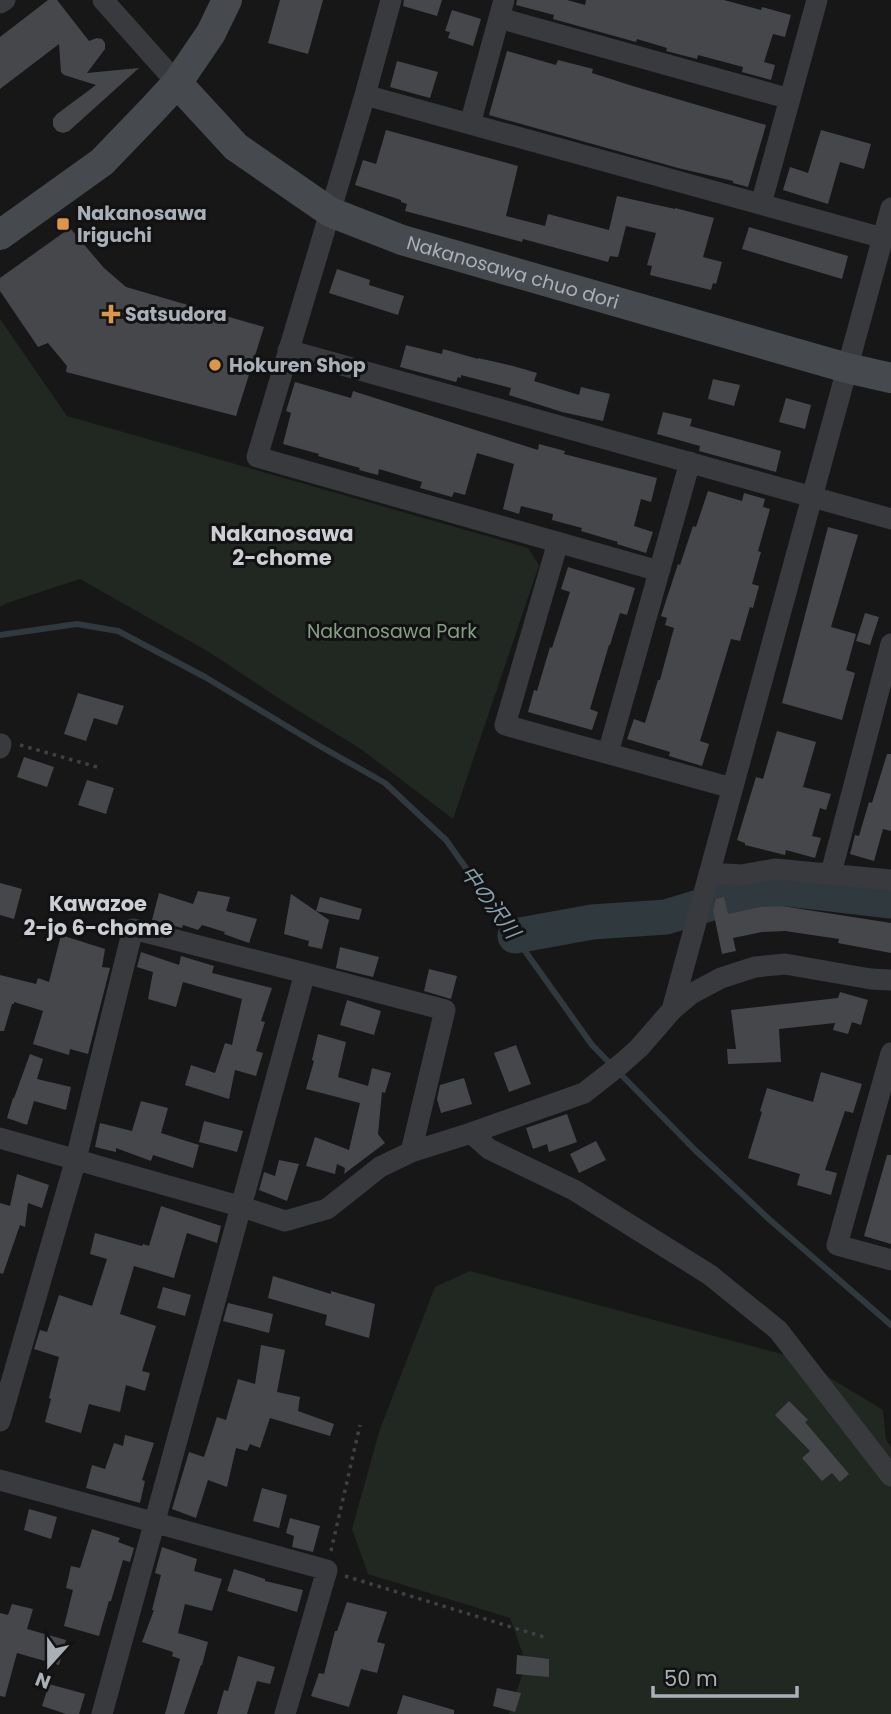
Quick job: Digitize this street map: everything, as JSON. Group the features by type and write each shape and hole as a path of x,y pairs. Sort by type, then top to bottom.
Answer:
{"street":[{"path":"0,4 5,0"},
{"path":"103,0 177,83"},
{"path":"0,235 102,162 177,83 211,33 227,0"},
{"path":"391,0 257,457 659,571"},
{"path":"761,204 817,0"},
{"path":"470,124 502,9 790,99"},
{"name":"Nakanosawa chuo dori","path":"177,83 236,147 330,212 402,240 847,368 891,378"},
{"path":"365,95 883,238"},
{"path":"672,1010 891,208"},
{"path":"288,350 891,519"},
{"path":"608,753 690,462"},
{"path":"558,542 505,725 732,788"},
{"path":"831,873 891,644"},
{"path":"707,880 775,869 891,880"},
{"path":"0,1421 76,1159 133,929 445,1010 411,1152"},
{"path":"0,1138 285,1221 327,1209 380,1167 411,1152 584,1093 639,1048 672,1010 691,994 721,978 755,967 785,964 891,980"},
{"path":"102,1714 305,973"},
{"path":"891,1053 886,1089 837,1245 891,1260"},
{"path":"471,1133 489,1149 574,1190 710,1275 778,1330 891,1476"},
{"path":"0,1480 327,1570 285,1714"}],"path":[{"path":"1,746 8,742 97,767"},
{"path":"360,1425 327,1570 544,1637"}],"green space":[{"name":"Nakanosawa Park","path":"0,319 67,416 528,548 539,565 453,819 361,749 209,652 80,579 0,607"},
{"path":"470,1271 797,1358 883,1410 886,1440 891,1447 891,1714 509,1714 526,1663 510,1618 368,1574 352,1529 380,1429 435,1287"}],"building":[{"path":"48,0 57,0 89,41 97,38 105,43 105,49 87,73 139,68 69,131 63,133 53,126 53,119 96,85 61,72 59,44 0,89 0,37"},
{"path":"280,0 323,0 308,54 268,43"},
{"path":"404,0 442,0 437,16 403,6"},
{"path":"517,0 567,0 585,5 586,0 724,0 791,15 785,37 773,34 764,62 775,65 771,80 742,72 743,67 698,55 697,59 666,51 667,48 637,39 636,42 553,19 554,15 516,5"},
{"path":"452,10 481,19 473,46 448,38 450,32 445,31"},
{"path":"507,51 556,65 558,60 593,69 592,73 766,125 748,187 489,115"},
{"path":"397,61 438,72 430,98 390,87"},
{"path":"386,130 518,166 506,216 545,226 548,214 609,230 617,196 714,218 703,257 722,262 716,284 713,283 711,290 650,275 652,266 647,265 656,233 626,226 618,257 610,256 608,262 405,211 407,204 401,200 355,185 363,160 376,164"},
{"path":"821,130 871,144 864,169 840,162 828,204 783,190 790,167 808,173"},
{"path":"749,227 848,256 842,279 742,249"},
{"path":"70,228 104,268 126,287 264,327 236,416 66,372 67,366 48,343 38,347 0,291 0,278"},
{"path":"337,269 370,280 369,285 404,296 398,315 329,293"},
{"path":"406,345 442,354 443,349 513,366 537,373 534,381 579,395 581,387 610,394 603,421 562,412 509,395 511,388 461,375 456,382 400,367"},
{"path":"713,379 740,385 734,406 708,399"},
{"path":"295,382 351,398 353,391 538,450 539,444 565,451 564,454 657,478 651,502 641,499 634,526 653,532 646,553 581,531 582,528 552,520 553,514 521,506 519,514 503,509 514,464 477,453 465,495 454,492 452,497 420,488 422,482 379,469 378,475 359,470 360,468 283,444 291,413 286,411"},
{"path":"786,398 811,405 805,429 779,422"},
{"path":"663,412 692,419 690,426 781,451 776,472 699,451 700,446 657,434"},
{"path":"708,491 742,501 744,493 765,499 763,507 770,509 752,584 759,586 740,641 731,639 700,741 709,744 702,766 669,756 670,752 627,739 634,719 645,723 660,680 674,628 665,625 667,618 661,616 678,564 680,565 693,526 696,527"},
{"path":"828,527 858,535 831,627 856,634 846,670 855,673 842,720 782,703"},
{"path":"568,567 635,588 627,615 620,613 609,645 590,709 598,712 592,730 528,712 570,592 561,589"},
{"path":"865,613 879,617 870,645 856,641"},
{"path":"78,693 124,706 117,725 94,718 86,741 64,734"},
{"path":"777,731 816,742 803,787 831,794 826,810 820,808 812,836 821,838 815,858 786,850 785,855 745,845 737,840 756,777 763,779"},
{"path":"887,754 891,754 891,831 883,829 874,861 850,854 855,835 859,836 869,802 872,803"},
{"path":"24,757 54,767 47,787 17,777"},
{"path":"87,780 114,788 106,814 78,805"},
{"path":"0,883 22,889 14,919 0,915"},
{"path":"198,891 230,897 226,911 257,919 249,943 202,925 198,930 152,920 159,893 193,904"},
{"path":"291,894 329,920 322,949 308,946 309,941 284,934"},
{"path":"320,897 362,909 359,920 316,911"},
{"path":"724,897 728,914 782,906 891,923 891,953 838,943 839,939 785,931 733,938 736,951 722,954 713,910 716,899"},
{"path":"61,935 105,949 102,967 110,968 88,1054 70,1049 69,1055 33,1044 43,1011 14,1002 4,1031 0,1031 0,975 36,984 38,978 49,982"},
{"path":"340,947 379,957 373,977 336,968"},
{"path":"141,952 179,965 181,956 214,966 212,973 272,988 261,1021 265,1022 256,1051 263,1053 256,1076 235,1070 229,1099 185,1085 191,1065 215,1073 225,1043 232,1045 242,999 183,982 176,1007 148,999 153,972 137,967"},
{"path":"429,969 457,976 451,999 424,991"},
{"path":"840,992 868,1000 861,1025 852,1022 848,1034 833,1030 835,1023 779,1029 781,1062 728,1064 727,1049 736,1049 731,1010 838,998"},
{"path":"347,1000 381,1011 374,1035 340,1025"},
{"path":"318,1034 346,1042 338,1077 368,1086 372,1068 391,1073 385,1093 382,1092 378,1134 385,1143 344,1174 345,1168 337,1164 335,1174 306,1166 315,1137 349,1150 360,1103 306,1089"},
{"path":"516,1045 531,1084 509,1092 494,1053"},
{"path":"30,1054 43,1059 37,1079 71,1087 66,1110 34,1101 27,1125 7,1118"},
{"path":"821,1072 862,1084 853,1113 845,1111 825,1170 837,1173 831,1195 797,1185 800,1174 748,1158 767,1088 813,1102"},
{"path":"464,1078 472,1104 441,1113 437,1099 440,1085"},
{"path":"141,1101 168,1108 161,1133 199,1145 193,1168 153,1155 151,1161 116,1148 116,1152 95,1147 100,1123 132,1131"},
{"path":"567,1114 577,1142 549,1152 547,1144 533,1149 526,1128"},
{"path":"204,1121 243,1131 237,1152 199,1142"},
{"path":"596,1141 606,1160 579,1173 570,1154"},
{"path":"887,1155 891,1155 891,1244 864,1236"},
{"path":"279,1160 299,1164 287,1201 259,1190 264,1172 275,1176"},
{"path":"17,1174 49,1185 42,1208 28,1203 25,1227 20,1225 3,1274 0,1273 0,1203 10,1206"},
{"path":"161,1206 221,1226 217,1243 187,1233 174,1278 134,1266 120,1314 156,1326 142,1371 150,1373 145,1391 126,1385 120,1412 89,1404 81,1433 45,1422 59,1357 34,1349 40,1330 47,1332 59,1295 92,1306 107,1259 90,1254 95,1233 149,1246"},
{"path":"273,1276 375,1304 369,1338 325,1325 327,1315 268,1298"},
{"path":"163,1287 191,1295 185,1316 157,1308"},
{"path":"228,1303 273,1314 269,1333 223,1321"},
{"path":"261,1345 285,1350 277,1392 300,1397 298,1411 334,1424 330,1436 270,1418 260,1448 250,1444 247,1451 236,1448 227,1487 208,1480 196,1518 172,1509 189,1452 204,1457 217,1417 226,1420 238,1379 255,1384"},
{"path":"789,1401 808,1420 805,1422 849,1474 840,1482 832,1473 822,1481 802,1458 810,1451 775,1415"},
{"path":"125,1435 154,1443 142,1480 145,1481 140,1503 86,1488 92,1465 105,1469 114,1443 123,1446"},
{"path":"262,1488 287,1495 279,1528 253,1521"},
{"path":"29,1509 57,1517 51,1539 24,1530"},
{"path":"290,1518 320,1526 313,1552 292,1547 294,1536 286,1533"},
{"path":"92,1529 120,1538 118,1542 134,1548 130,1562 123,1560 99,1636 64,1626 73,1590 66,1588 71,1566 80,1568"},
{"path":"162,1547 197,1559 194,1571 222,1579 212,1611 185,1604 178,1633 208,1642 184,1714 165,1714 180,1659 172,1656 173,1652 142,1642 154,1610 161,1575 155,1573"},
{"path":"234,1569 265,1581 303,1590 297,1612 227,1591"},
{"path":"347,1602 387,1612 377,1642 385,1644 377,1673 361,1669 349,1707 311,1696 319,1673 324,1674 335,1631"},
{"path":"12,1604 33,1609 27,1629 66,1640 59,1665 17,1653 5,1697 0,1696 0,1613 8,1615"},
{"path":"517,1655 549,1659 549,1677 516,1674"},
{"path":"238,1656 275,1667 270,1684 257,1681 247,1714 217,1714 224,1690 228,1691"},
{"path":"49,1684 85,1694 79,1714 66,1714 42,1706"},
{"path":"497,1688 521,1693 515,1712 493,1706"},
{"path":"403,1695 454,1710 454,1714 397,1714"}],"waterway":[{"name":"中の沢川","path":"0,635 77,624 118,631 205,677 385,783 446,840 592,1045 695,1150 770,1220 891,1325"},
{"path":"515,936 592,922 666,917 735,896 780,888 891,901"}],"place":[{"name":"Nakanosawa Iriguchi","path":"63,224"},
{"name":"Satsudora","path":"111,314"},
{"name":"Hokuren Shop","path":"215,365"}],"district":[{"name":"Nakanosawa 2-chome","path":"282,546"},
{"name":"Kawazoe 2-jo 6-chome","path":"98,916"}]}
